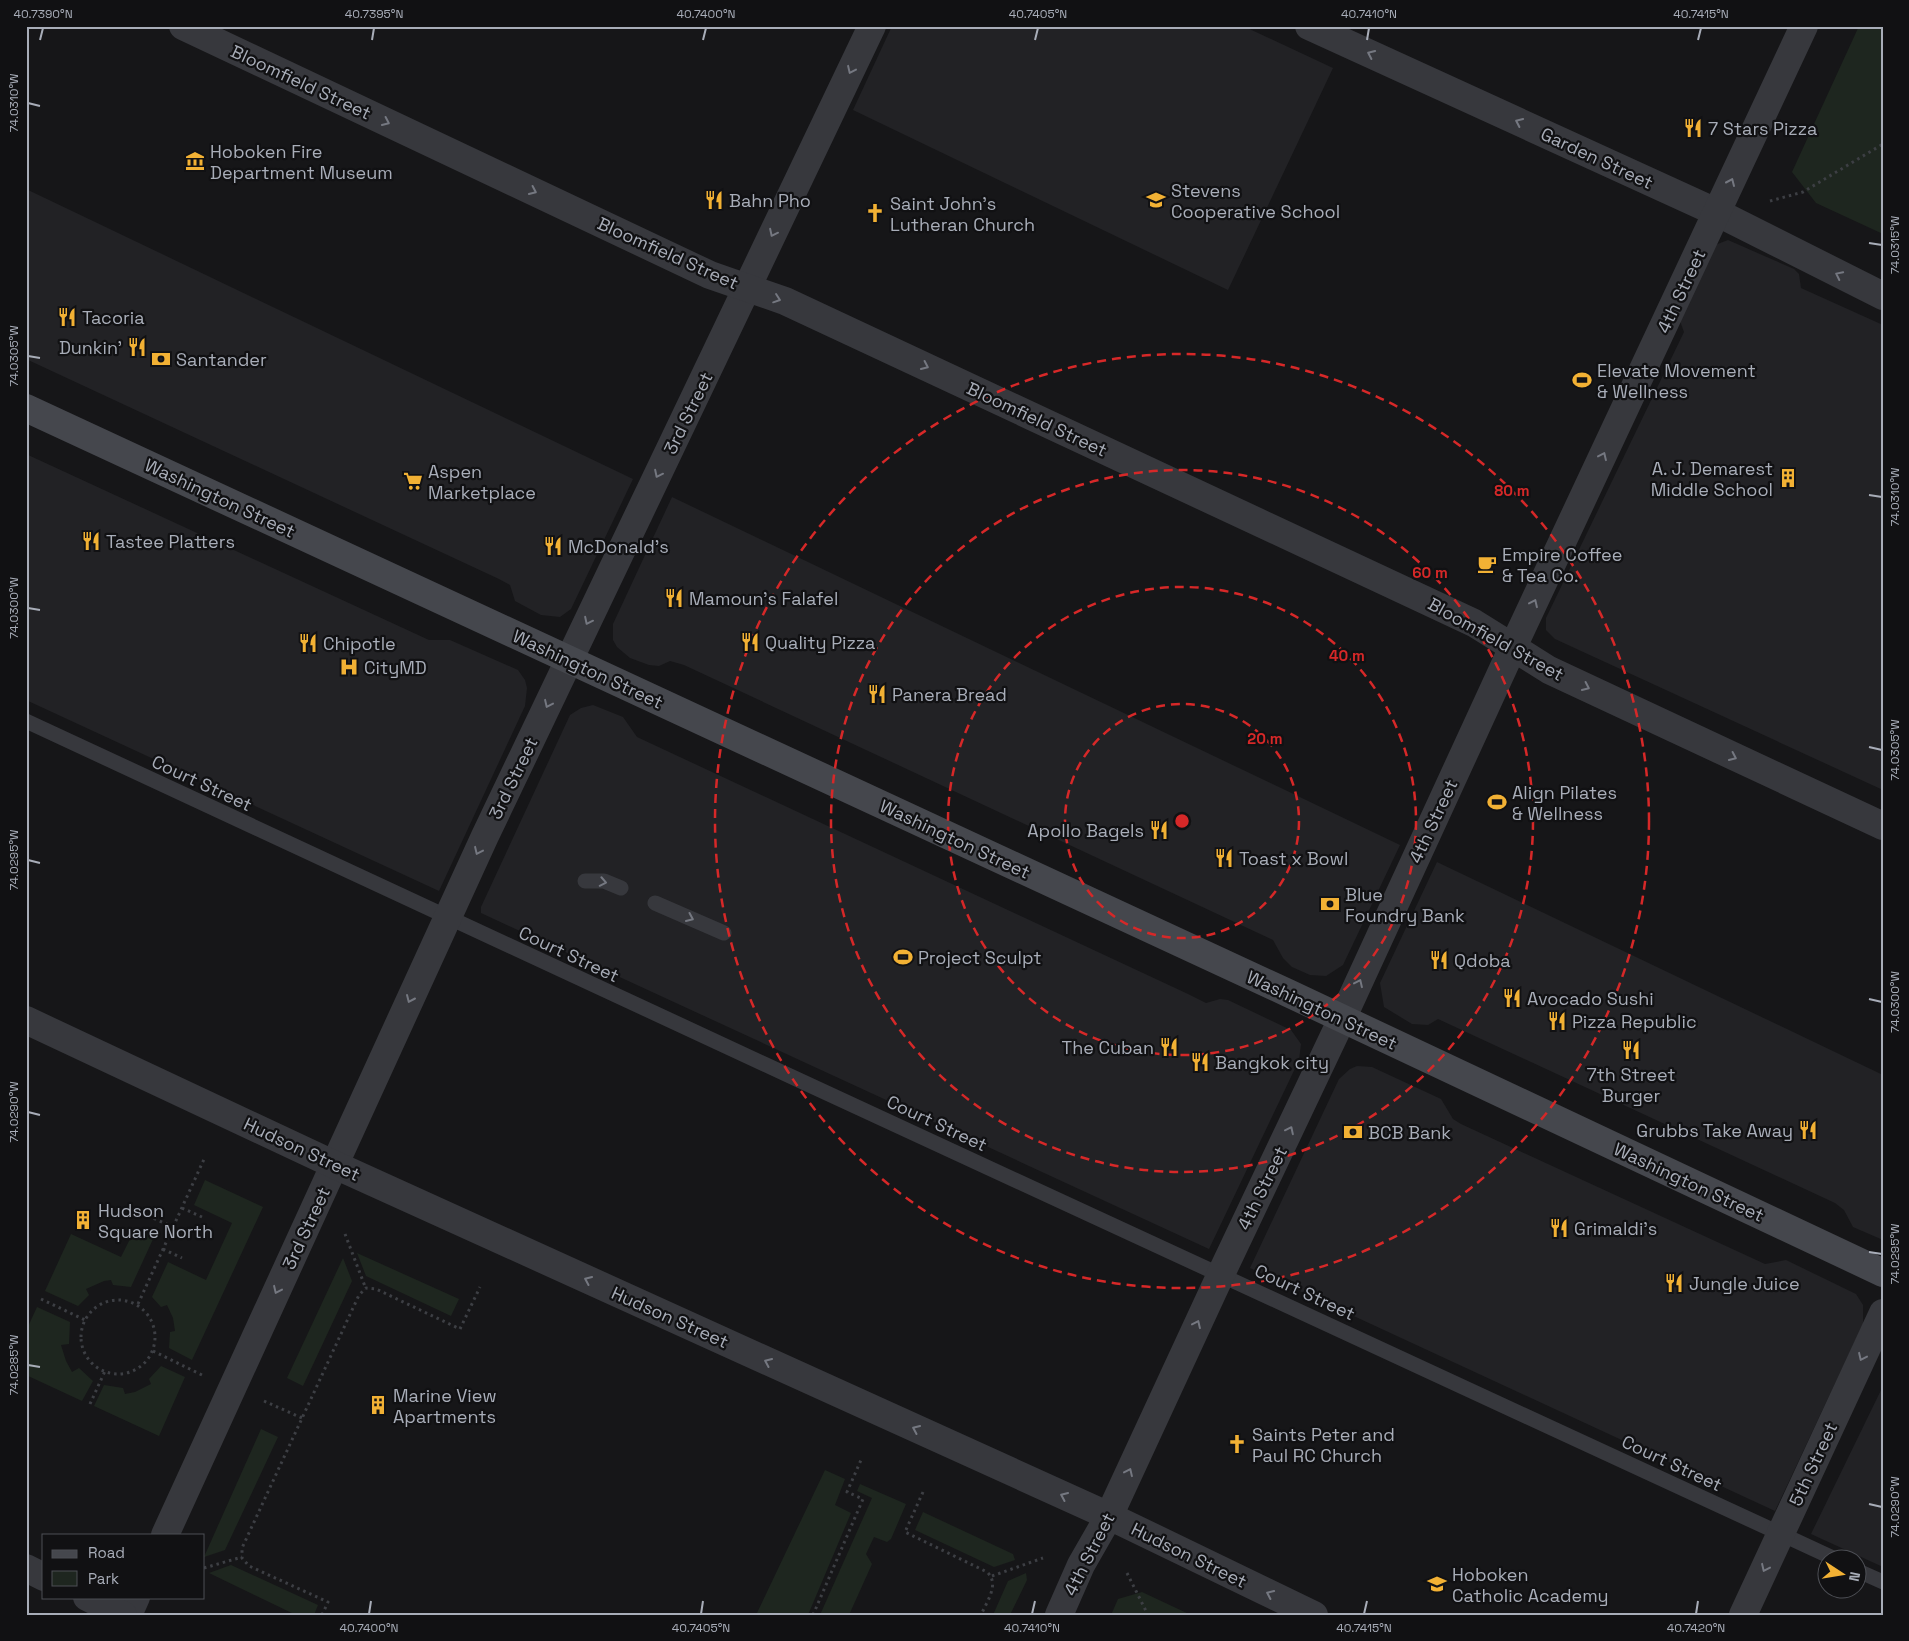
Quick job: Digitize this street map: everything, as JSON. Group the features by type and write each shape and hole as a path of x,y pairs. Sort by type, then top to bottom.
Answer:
{"main road":[{"name":"Washington Street","path":"26,408 1342,1019 1883,1273"}],"street":[{"name":"Bloomfield Street","path":"183,26 710,275 785,301 1474,623 1549,670 1883,826"},
{"name":"3rd Street","path":"165,1534 447,918 872,26"},
{"name":"Garden Street","path":"1309,26 1718,213 1883,296"},
{"name":"4th Street","path":"1059,1615 1081,1565 1109,1516 1220,1274 1342,1019 1513,647 1804,26"},
{"name":"Hudson Street","path":"26,1020 335,1165 1109,1516 1314,1615"},
{"name":"5th Street","path":"1743,1615 1883,1313"},
{"path":"26,1568 42,1576"},
{"path":"89,1598 123,1615"},
{"path":"128,1615 136,1598"}],"lane":[{"name":"Court Street","path":"26,721 447,918 1816,1550"},
{"path":"585,881 604,881 621,888"},
{"path":"655,903 724,933"},
{"path":"1866,1574 1883,1582"}],"path":[{"path":"1769,201 1803,192 1883,144"},
{"path":"138,1304 204,1157"},
{"path":"182,1208 202,1217"},
{"path":"142,1213 173,1227"},
{"path":"345,1234 366,1289"},
{"path":"163,1249 182,1258"},
{"path":"322,1615 328,1602 249,1566 242,1556 242,1548 359,1295 366,1289 382,1291 460,1329 480,1287"},
{"path":"41,1300 85,1320"},
{"path":"120,1300 138,1304 148,1312 154,1324 156,1336 153,1351 140,1367 129,1373 104,1372 86,1356 81,1332 85,1320 92,1310 102,1303 120,1300"},
{"path":"153,1351 204,1376"},
{"path":"90,1404 104,1372"},
{"path":"263,1400 302,1418"},
{"path":"813,1615 863,1499 847,1492 861,1460"},
{"path":"924,1492 905,1532 992,1576 993,1588 981,1615"},
{"path":"205,1568 242,1556"},
{"path":"992,1576 1043,1558"},
{"path":"1127,1573 1148,1615"}],"shaded area":[{"name":"Stevens Cooperative School","path":"892,26 1243,26 1333,68 1228,290 853,110"},
{"path":"26,189 633,479 571,609 560,617 541,615 515,601 510,585 499,579 26,359"},
{"path":"1728,240 1794,269 1799,274 1801,288 1883,325 1883,790 1555,639 1546,630 1546,618 1684,332 1680,321 1715,245"},
{"path":"26,454 429,640 450,640 518,670 525,680 527,688 525,706 439,891 26,700"},
{"path":"672,497 1400,845 1343,965 1326,976 1310,975 1292,967 1283,958 1273,940 684,665 670,661 659,666 649,665 630,658 617,647 613,640 613,624"},
{"path":"593,705 623,717 637,737 1206,1003 1220,999 1228,1000 1291,1030 1301,1044 1299,1060 1209,1249 481,913 481,907 570,715 581,708"},
{"path":"1437,862 1883,1075 1883,1240 1853,1227 1844,1210 1835,1203 1438,1019 1428,1025 1412,1024 1384,1007 1380,983"},
{"path":"1357,1066 1372,1067 1441,1099 1453,1119 1461,1124 1765,1264 1786,1260 1856,1294 1863,1305 1863,1324 1775,1511 1250,1268 1339,1079 1350,1069"},
{"path":"1883,1386 1883,1567 1866,1559 1866,1548 1842,1548 1811,1534"}],"green space":[{"path":"1859,26 1883,26 1883,234 1816,203 1792,172"},
{"path":"205,1180 263,1207 192,1360 169,1348 170,1332 175,1331 173,1318 167,1305 161,1307 152,1297 168,1262 206,1280 232,1223 194,1205"},
{"path":"136,1227 154,1237 131,1287 113,1285 111,1280 104,1281 86,1289 89,1295 78,1306 45,1291 71,1234 121,1257"},
{"path":"357,1253 459,1299 451,1316 366,1276"},
{"path":"343,1258 352,1281 303,1386 287,1378"},
{"path":"37,1307 70,1322 69,1344 61,1345 66,1361 72,1372 79,1368 93,1381 82,1401 26,1375 26,1331"},
{"path":"161,1366 185,1377 159,1436 94,1406 104,1385 123,1388 125,1394 135,1392 151,1384 149,1379"},
{"path":"261,1429 278,1437 225,1550 205,1557"},
{"path":"825,1470 845,1479 835,1505 851,1513 808,1615 756,1615"},
{"path":"860,1484 906,1504 891,1539 887,1542 874,1537 866,1554 872,1564 849,1615 820,1615 872,1498 857,1491"},
{"path":"923,1512 1013,1554 1015,1560 994,1567 915,1530"},
{"path":"231,1565 318,1605 314,1615 296,1615 209,1573"},
{"path":"1026,1573 1027,1580 1010,1615 993,1615 1008,1581"},
{"path":"1142,1592 1191,1615 1111,1615 1118,1599"}],"place":[{"name":"7 Stars Pizza","path":"1693,128"},
{"name":"Hoboken Fire Department Museum","path":"195,161"},
{"name":"Bahn Pho","path":"714,200"},
{"name":"Stevens Cooperative School","path":"1156,200"},
{"name":"Saint John's Lutheran Church","path":"875,213"},
{"name":"Tacoria","path":"67,317"},
{"name":"Dunkin'","path":"137,347"},
{"name":"Santander","path":"161,359"},
{"name":"Elevate Movement & Wellness","path":"1582,380"},
{"name":"A. J. Demarest Middle School","path":"1788,478"},
{"name":"Aspen Marketplace","path":"413,481"},
{"name":"Tastee Platters","path":"91,541"},
{"name":"McDonald's","path":"553,546"},
{"name":"Empire Coffee & Tea Co.","path":"1487,564"},
{"name":"Mamoun's Falafel","path":"674,598"},
{"name":"Quality Pizza","path":"750,642"},
{"name":"Chipotle","path":"308,643"},
{"name":"CityMD","path":"349,667"},
{"name":"Panera Bread","path":"877,694"},
{"name":"Align Pilates & Wellness","path":"1497,802"},
{"name":"Apollo Bagels","path":"1159,830"},
{"name":"Toast x Bowl","path":"1224,858"},
{"name":"Blue Foundry Bank","path":"1330,904"},
{"name":"Project Sculpt","path":"903,957"},
{"name":"Qdoba","path":"1439,960"},
{"name":"Avocado Sushi","path":"1512,998"},
{"name":"Pizza Republic","path":"1557,1021"},
{"name":"The Cuban","path":"1169,1047"},
{"name":"7th Street Burger","path":"1631,1050"},
{"name":"Bangkok city","path":"1200,1062"},
{"name":"Grubbs Take Away","path":"1808,1130"},
{"name":"BCB Bank","path":"1353,1132"},
{"name":"Hudson Square North","path":"83,1220"},
{"name":"Grimaldi's","path":"1559,1228"},
{"name":"Jungle Juice","path":"1674,1283"},
{"name":"Marine View Apartments","path":"378,1405"},
{"name":"Saints Peter and Paul RC Church","path":"1237,1444"},
{"name":"Hoboken Catholic Academy","path":"1437,1584"}]}
